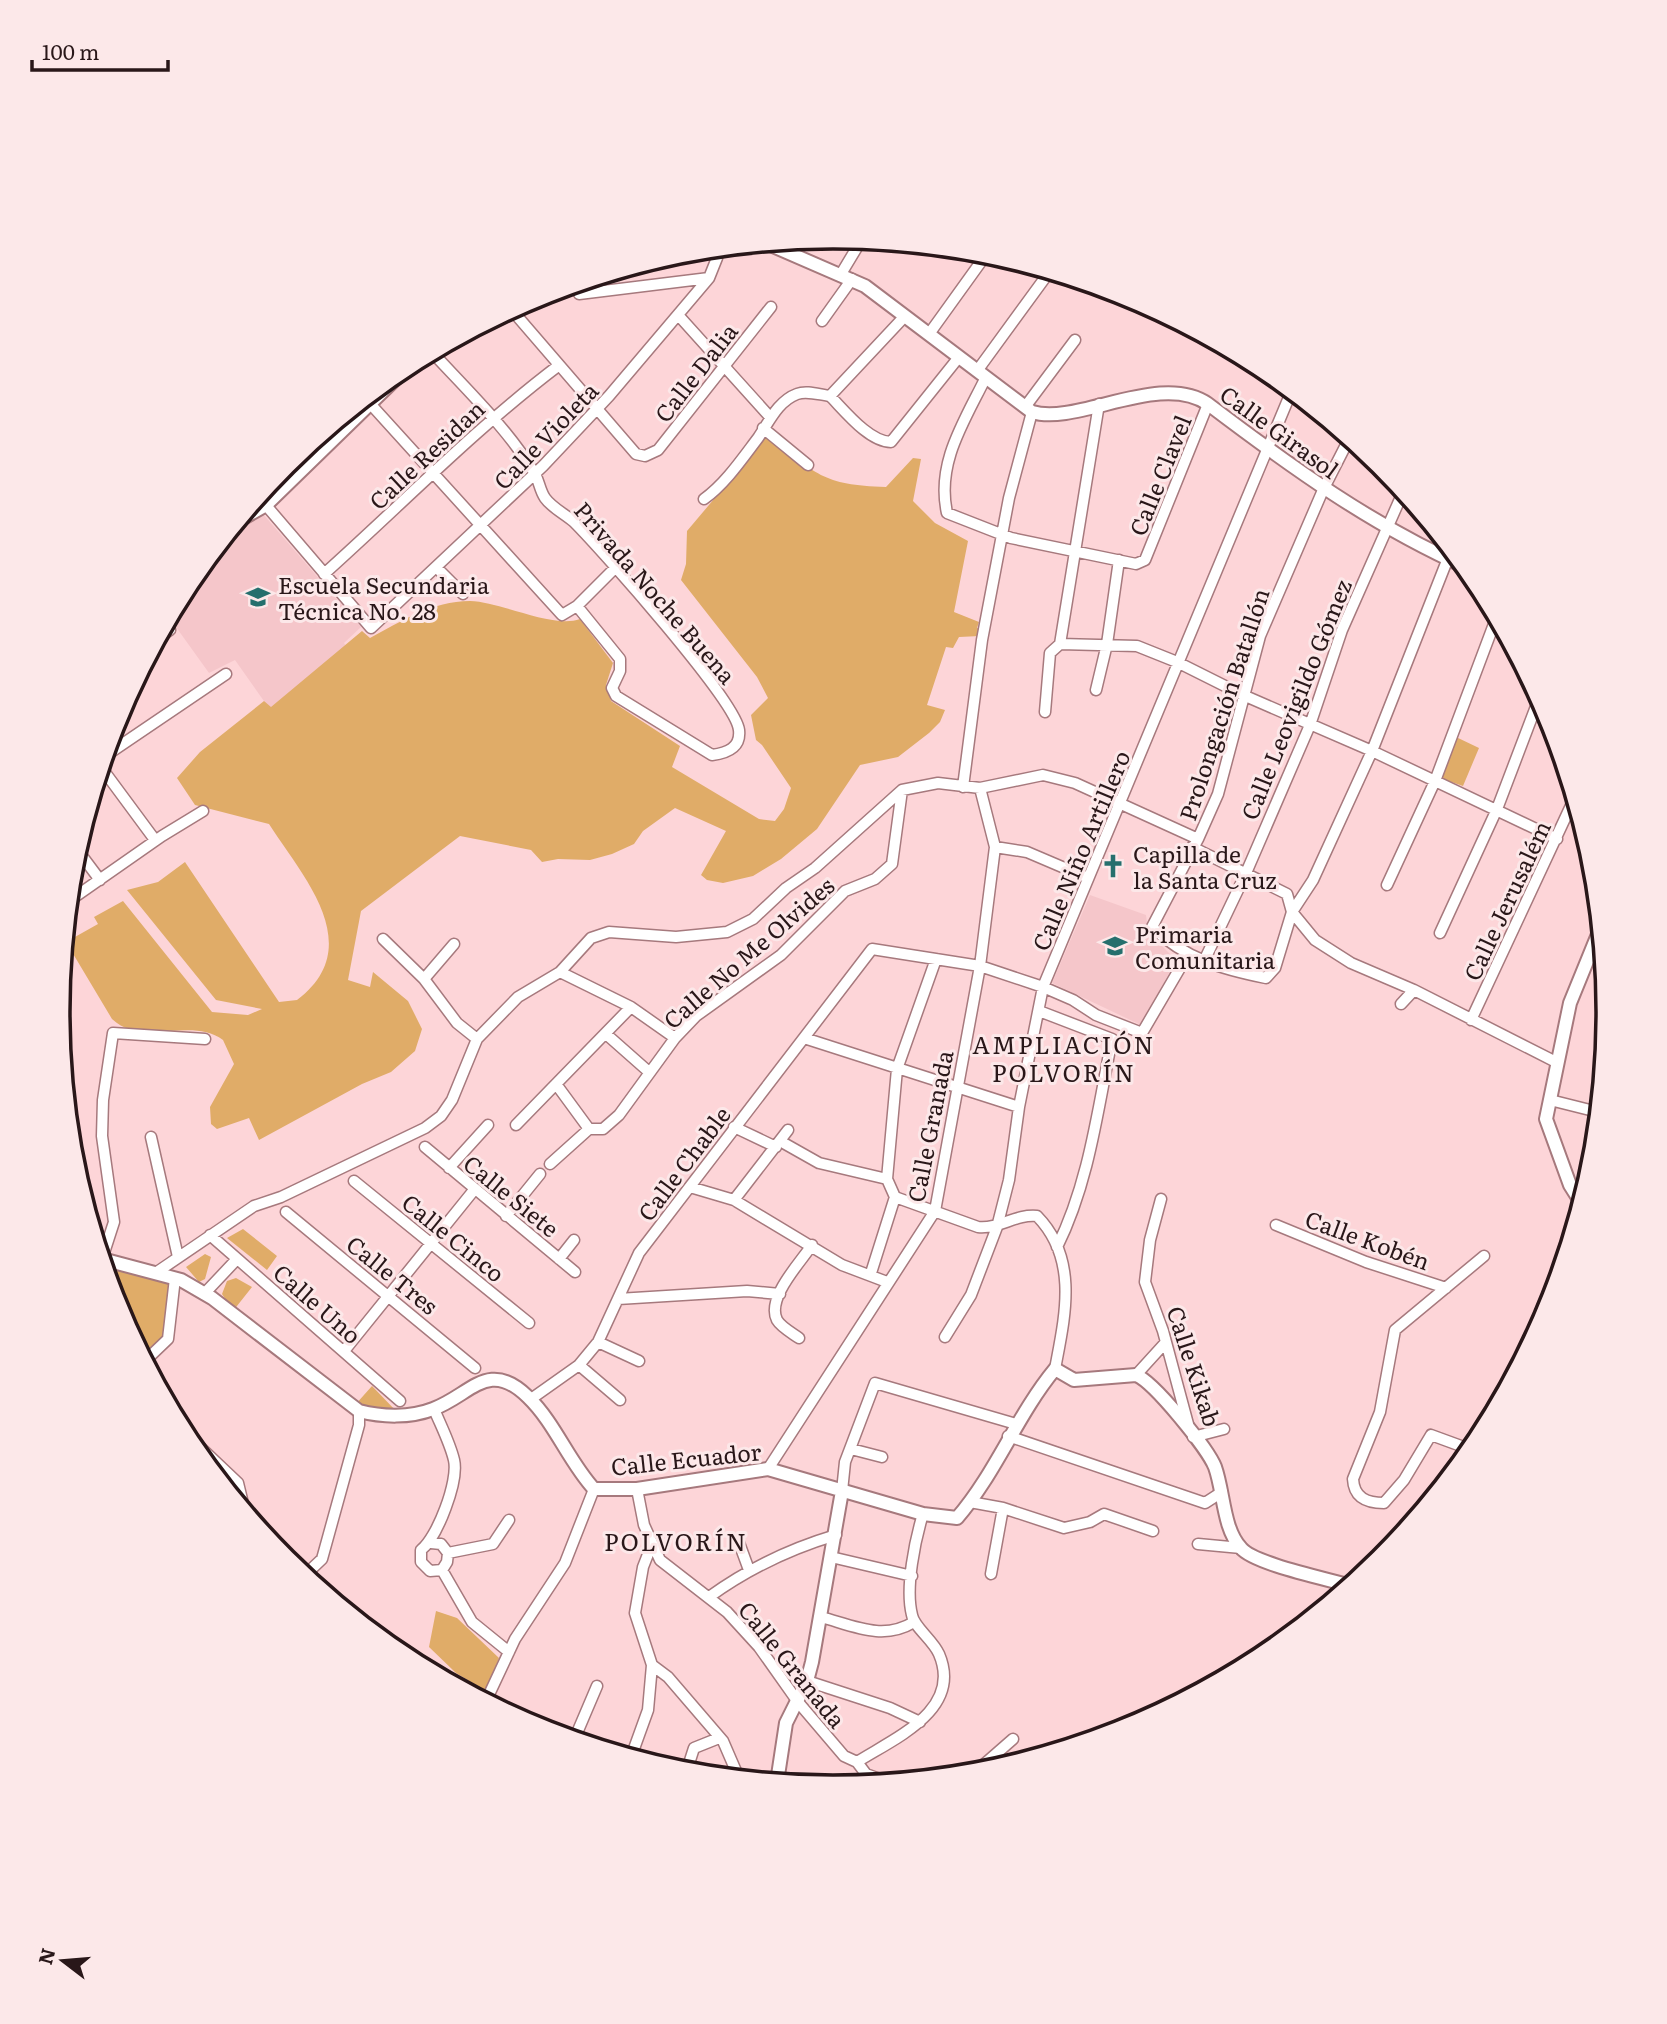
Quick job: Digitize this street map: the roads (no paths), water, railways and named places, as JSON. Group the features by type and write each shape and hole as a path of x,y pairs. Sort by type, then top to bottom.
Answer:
{"street":[{"path":"822,321 847,276 858,249"},
{"path":"783,250 847,276 1029,409"},
{"name":"Calle Violeta","path":"324,574 371,628 483,526 598,409 709,278 717,258"},
{"path":"929,334 980,263"},
{"path":"579,292 709,278"},
{"path":"1045,279 981,374 944,472 942,491 947,513 1004,535 1119,561"},
{"name":"Calle Dalia","path":"598,409 636,453 645,456 658,450 771,307"},
{"path":"679,316 770,417"},
{"path":"830,396 905,316"},
{"path":"518,317 598,409"},
{"path":"962,787 982,639 1029,409 1076,340"},
{"path":"704,499 719,488 770,417 797,394 830,396 859,424 883,442 891,442 959,357"},
{"name":"Privada Noche Buena","path":"439,359 492,418 535,474 545,499 573,521 721,695 734,713 739,739 732,749 712,755 616,696 612,688 620,671 620,659 577,606"},
{"name":"Calle Residan","path":"324,574 433,476 492,418 558,366"},
{"name":"Calle Girasol","path":"1029,409 1054,413 1142,396 1190,395 1208,404 1323,490 1387,528 1442,551"},
{"name":"Calle Niño Artillero","path":"945,1337 971,1295 997,1227 1009,1180 1019,1107 1043,987 1288,399"},
{"path":"1045,712 1050,653 1060,644 1073,551 1100,404"},
{"name":"Calle Clavel","path":"1096,690 1107,644 1119,561 1136,564 1145,560 1208,404"},
{"path":"371,405 433,476 483,526 562,615 577,606 615,568"},
{"path":"764,428 808,465"},
{"name":"Prolongación Batallón","path":"1187,956 1152,927 1218,794 1260,636 1323,490 1345,446"},
{"name":"Calle Leovigildo Gómez","path":"1204,961 1246,873 1310,725 1342,631 1400,500"},
{"path":"265,503 324,574"},
{"path":"871,1273 895,1197 887,1179 897,1069 936,959 979,966 1043,987 1073,1000 1096,1015 1142,1033 1187,956 1266,978 1275,968 1293,912 1313,880 1372,751 1447,559"},
{"path":"436,568 463,594"},
{"path":"1387,885 1435,781 1493,627"},
{"path":"1060,644 1137,646 1372,751 1557,839"},
{"path":"119,746 226,674"},
{"path":"1440,933 1497,809 1535,710"},
{"path":"157,1272 254,1206 293,1192 425,1128 441,1116 452,1100 477,1039 518,997 560,972 591,938 609,932 664,937 727,932 753,919 786,888 816,868 902,790 938,783 981,788 1043,775 1075,783 1287,894 1293,912 1314,940 1351,963 1414,990 1558,1063"},
{"path":"108,776 155,840"},
{"name":"Calle Granada","path":"768,1469 935,1211 979,966 995,847 981,788"},
{"name":"Calle No Me Olvides","path":"550,1164 589,1129 603,1129 619,1115 675,1038 696,1016 781,955 845,891 875,879 892,864 902,790"},
{"name":"Calle Jerusalém","path":"1471,1020 1570,810"},
{"path":"80,894 155,840 203,811"},
{"path":"995,847 1027,852 1088,878"},
{"path":"86,861 100,880"},
{"path":"383,939 424,979 457,1023 477,1039"},
{"path":"424,979 454,944"},
{"path":"1575,1193 1546,1119 1570,1003 1593,946"},
{"name":"Calle Chable","path":"531,1399 579,1365 598,1342 639,1253 872,949 936,959"},
{"path":"1344,974 1351,963"},
{"path":"560,972 631,1007 675,1038"},
{"path":"1401,1004 1414,990"},
{"path":"516,1125 631,1007"},
{"path":"1039,1011 1112,1039 1084,1172 1070,1221 1057,1247"},
{"path":"107,1244 114,1222 102,1136 103,1100 113,1033 205,1039"},
{"path":"606,1034 649,1072"},
{"path":"804,1038 1019,1107"},
{"path":"556,1084 589,1129"},
{"path":"1550,1100 1590,1110"},
{"path":"449,1168 488,1125"},
{"path":"734,1127 819,1163 887,1179"},
{"path":"734,1200 788,1130"},
{"path":"151,1137 178,1257"},
{"name":"Calle Siete","path":"425,1147 575,1272"},
{"path":"506,1216 540,1174"},
{"name":"Calle Cinco","path":"354,1181 529,1323"},
{"path":"690,1187 734,1200 842,1265 871,1273 887,1282"},
{"path":"344,1351 474,1190"},
{"path":"895,1197 978,1227 997,1227 1023,1215 1037,1216 1046,1225 1062,1262 1067,1298 1055,1369 1008,1436 970,1502 1003,1508 1063,1528 1090,1522 1104,1514 1153,1531"},
{"name":"Calle Kikab","path":"1161,1199 1150,1240 1145,1282 1166,1342 1192,1435 1214,1464 1230,1526 1241,1548"},
{"name":"Calle Tres","path":"286,1212 390,1295 475,1368"},
{"name":"Calle Kobén","path":"1276,1225 1366,1262 1446,1288"},
{"name":"Calle Uno","path":"210,1235 400,1401"},
{"path":"559,1259 574,1240"},
{"path":"799,1338 778,1321 774,1309 780,1294 812,1245"},
{"path":"1460,1447 1431,1436 1404,1480 1384,1503 1371,1503 1357,1495 1353,1479 1380,1412 1395,1330 1484,1256"},
{"path":"204,1294 237,1259"},
{"path":"113,1262 175,1278 204,1294 359,1412 359,1425 322,1559 312,1569"},
{"path":"152,1355 168,1339 175,1278"},
{"path":"618,1299 747,1291 780,1294"},
{"path":"598,1342 639,1361"},
{"path":"1055,1369 1074,1380 1136,1375 1166,1342"},
{"path":"579,1365 620,1400"},
{"path":"1136,1375 1166,1400 1192,1435 1224,1429"},
{"name":"Calle Ecuador","path":"359,1412 378,1416 434,1409 485,1380 499,1379 515,1386 531,1399 594,1489 637,1489 768,1469 923,1514 957,1518 970,1502"},
{"path":"778,1773 786,1723 807,1681 851,1448 875,1383 1016,1424"},
{"path":"434,1409 456,1463 446,1508 430,1543 421,1550 421,1562 430,1570 442,1570"},
{"path":"1008,1436 1205,1503 1222,1492"},
{"path":"851,1448 882,1457"},
{"path":"220,1466 238,1483 240,1492"},
{"path":"490,1693 527,1617 565,1563 594,1489"},
{"name":"Calle Granada","path":"637,1489 644,1525 652,1544 668,1568 709,1597 759,1647 798,1702 844,1756 857,1762 868,1775"},
{"path":"991,1574 1003,1508"},
{"path":"857,1762 920,1723 938,1704 943,1684 943,1662 931,1639 914,1622 911,1614 915,1543 923,1514"},
{"path":"447,1553 493,1544 509,1520"},
{"path":"709,1597 749,1570 794,1548 836,1535"},
{"path":"738,1540 749,1570"},
{"path":"430,1543 441,1545 447,1553 447,1562 442,1570"},
{"path":"634,1748 648,1710 652,1665 635,1613 643,1567 652,1544"},
{"path":"1198,1544 1241,1548 1256,1558 1340,1583"},
{"path":"831,1557 912,1576"},
{"path":"442,1570 472,1622 509,1652"},
{"path":"821,1617 887,1633 899,1631 914,1622"},
{"path":"652,1665 668,1677 719,1738 736,1769"},
{"path":"807,1681 890,1707 920,1723"},
{"path":"578,1731 597,1686"},
{"path":"690,1762 694,1748 719,1738"},
{"path":"991,1759 1013,1739"}],"place":[{"name":"Escuela Secundaria Técnica No. 28","path":"258,597"},
{"name":"Capilla de la Santa Cruz","path":"1113,866"},
{"name":"Primaria Comunitaria","path":"1115,946"}],"district":[{"name":"AMPLIACIÓN POLVORÍN","path":"1064,1057"},
{"name":"POLVORÍN","path":"676,1540"}]}
